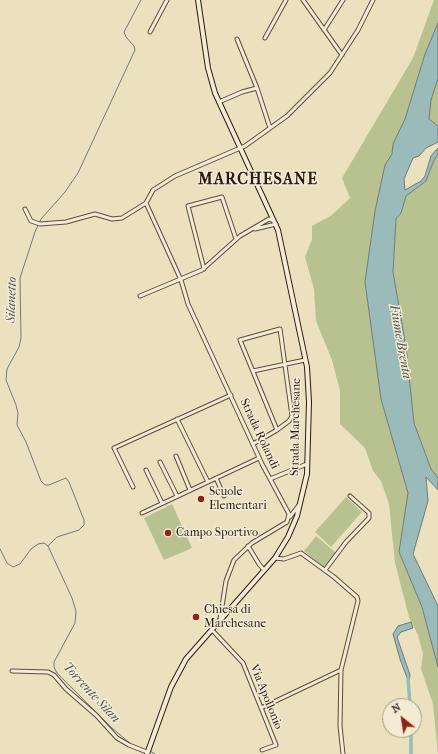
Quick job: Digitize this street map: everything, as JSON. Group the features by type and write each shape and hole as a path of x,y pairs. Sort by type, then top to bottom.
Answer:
{"main road":[{"name":"Strada Marchesane","path":"147,753 178,672 186,659 211,629 276,558 288,537 301,502 307,464 309,402 305,360 275,222 219,102 208,68 198,0"}],"street":[{"path":"150,32 167,0"},
{"path":"265,38 286,0"},
{"path":"303,0 342,55"},
{"path":"324,30 343,0"},
{"path":"25,208 31,221 39,224 66,222 95,214 112,219 122,218 146,203 153,190 175,176 207,161 241,148 287,116 330,73 342,55 373,0"},
{"path":"237,39 257,88 270,128"},
{"path":"219,102 242,92 257,88"},
{"path":"204,269 188,206 222,197 236,239"},
{"name":"Strada Rolandi","path":"146,203 181,280 188,304 259,458 290,517"},
{"path":"264,222 268,217 269,209"},
{"path":"140,296 204,269 236,239 248,231 269,220 275,222"},
{"path":"248,231 275,222"},
{"path":"253,444 277,430 289,421 292,416 280,329 240,340 277,430"},
{"path":"253,371 305,360"},
{"path":"134,487 114,448 231,395"},
{"path":"177,419 208,482"},
{"path":"176,456 190,490"},
{"path":"142,513 259,458"},
{"path":"160,462 177,496"},
{"path":"270,479 307,464"},
{"path":"146,470 162,503"},
{"path":"216,478 224,496"},
{"path":"325,570 346,542 370,518 365,509 350,496"},
{"path":"220,619 222,597 229,570 236,558 248,546 287,522 301,502"},
{"path":"248,546 264,570"},
{"path":"276,558 284,559 301,553 355,593 358,601 341,670 340,726 343,754"},
{"name":"Via Apollonio","path":"211,629 243,663 276,745 262,750"},
{"path":"261,708 341,670"},
{"name":"Strada Marchesane","path":"12,671 48,672 54,675 66,689 96,715 117,738 147,753"}],"green space":[{"path":"434,0 438,0 438,23 425,54 405,119 393,144 392,154 385,165 375,211 365,282 381,399 408,493 399,552 422,607 435,652 438,652 438,754 433,704 421,669 423,654 418,635 409,617 395,563 389,504 381,481 373,471 365,448 340,424 340,391 332,360 316,321 314,289 305,257 312,239 312,226 332,215 350,198 342,178 413,58"},
{"path":"438,78 438,126 429,119 431,100"},
{"path":"438,154 438,478 431,469 414,423 406,347 393,272 396,219 401,213 406,196 426,181 434,160"},
{"path":"346,497 362,512 331,547 315,532"},
{"name":"Campo Sportivo","path":"172,504 192,548 164,560 144,518"},
{"path":"316,536 336,553 324,567 304,551"}],"water":[{"name":"Fiume Brenta","path":"438,23 438,79 431,100 429,119 438,126 438,142 426,148 419,156 413,158 404,179 405,190 421,181 425,176 431,156 438,148 438,154 434,160 426,181 406,196 401,213 396,219 393,272 406,347 414,423 431,469 438,478 438,490 426,477 428,501 413,554 438,606 438,667 422,607 399,552 408,493 381,399 365,282 375,211 385,165 392,154 393,144 405,119 425,54"},
{"path":"411,622 413,628 401,632 397,637 410,675 409,683 393,634 398,626"}],"waterway":[{"name":"Silanetto","path":"48,546 57,537 79,530 84,525 84,520 66,478 49,485 45,485 41,481 26,442 17,425 18,413 6,380 7,369 19,347 21,338 20,278 35,232 41,219 65,192 78,173 135,50 134,46 126,37 124,32 141,0"},
{"name":"Torrente Silan","path":"0,549 7,563 13,567 20,564 31,549 38,544 44,543 48,546 72,598 76,611 75,623 54,662 54,667 57,673 112,728 131,744"},
{"path":"408,678 409,698"},
{"path":"411,738 411,754"},
{"name":"Torrente Silan","path":"150,751 155,754"}],"place":[{"name":"Scuole Elementari","path":"201,499"},
{"name":"Campo Sportivo","path":"168,533"},
{"name":"Chiesa di Marchesane","path":"196,617"}],"district":[{"name":"MARCHESANE","path":"258,180"}]}
